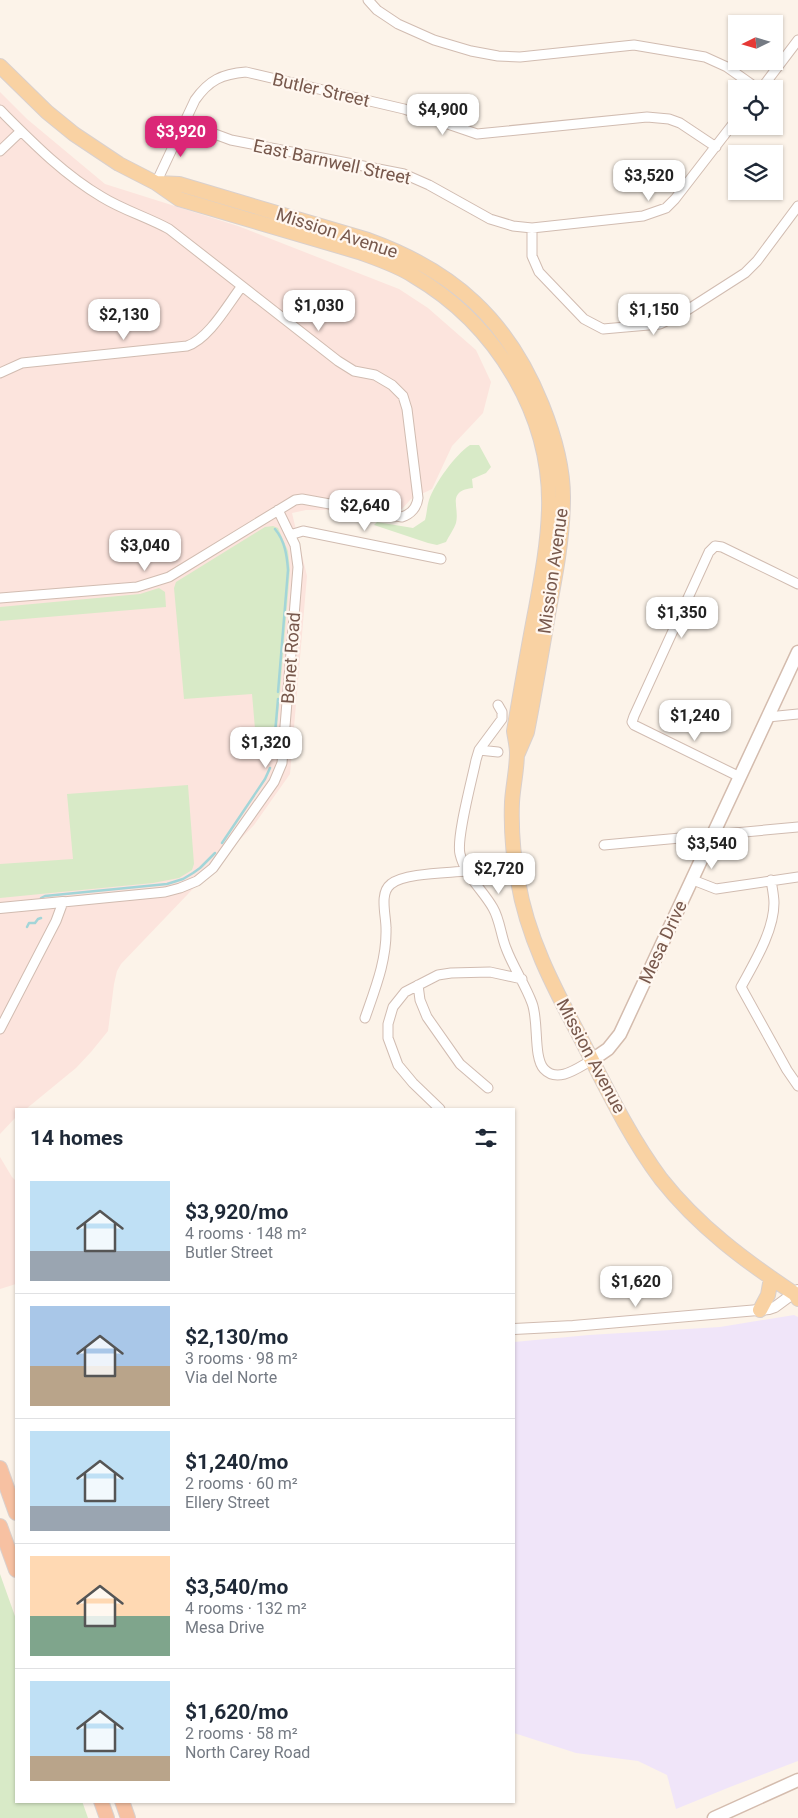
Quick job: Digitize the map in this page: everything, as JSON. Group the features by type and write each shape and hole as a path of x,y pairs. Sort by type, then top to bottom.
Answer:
{"highway":[{"path":"0,1468 15,1510"},
{"path":"0,1526 15,1567"},
{"path":"102,1803 107,1818"},
{"path":"123,1803 128,1818"}],"main road":[{"name":"Mission Avenue","path":"0,66 47,112 74,134 119,164 156,183 179,199 359,252 386,262 414,276 470,317 506,360 522,390 535,422 548,475 547,545 514,731 517,754 513,787 512,822 515,864 531,932 543,963 592,1060 641,1149 672,1192 720,1240 771,1278 797,1294"},
{"name":"Mesa Drive","path":"592,1060 608,1049 620,1034 798,652"},
{"path":"760,1310 768,1295 771,1278"},
{"path":"715,1818 733,1814 798,1780"}],"street":[{"path":"368,0 377,10 398,24 434,40 498,56 520,57 634,45 705,57 727,67 746,80"},
{"path":"766,80 798,40"},
{"name":"Butler Street","path":"156,183 195,100 203,89 215,79 234,73 246,72 404,110 477,134 647,117 669,119 680,123 716,147"},
{"path":"0,110 41,151 79,183 126,210 153,220 169,229 338,361 354,371 375,376 392,385 403,396 407,409 418,498 418,504 408,514 402,516 302,499 295,500 169,577 137,587 0,598"},
{"name":"East Barnwell Street","path":"185,123 231,140 404,174 429,185 490,219 513,226 532,228 643,216 658,212 666,208 675,199 728,131"},
{"path":"0,151 21,130"},
{"path":"532,228 532,256 539,272 584,319 603,329 660,324 681,314 745,273 757,261 798,206"},
{"path":"0,373 22,363 182,347 194,344 205,335 242,286"},
{"name":"Benet Road","path":"0,908 165,892 196,881 213,868 274,782 282,763 298,567 295,545 278,510"},
{"path":"290,535 303,531 441,559"},
{"path":"740,777 634,725 632,722 709,552 715,546 722,546 798,584"},
{"path":"498,705 502,712 502,719 479,750 459,852 466,871 494,910 506,949 533,1005 537,1024 538,1059 543,1068 556,1075 565,1075 592,1060"},
{"path":"768,717 798,714"},
{"path":"479,750 498,752"},
{"path":"604,845 798,827"},
{"path":"365,1018 380,974 386,937 384,893 390,884 405,877 466,871"},
{"path":"692,880 716,889 798,877"},
{"path":"771,880 774,902 772,920 741,988 798,1086"},
{"path":"0,1029 64,902"},
{"path":"439,1108 413,1083 398,1065 388,1038 388,1024 393,1007 405,992 438,975 490,972 522,979"},
{"path":"418,985 420,1000 427,1017 460,1064 488,1088"},
{"path":"515,1330 760,1310 776,1307 797,1294"}],"shaded area":[{"path":"0,92 27,119 105,184 238,226 399,289 428,308 476,350 491,382 483,413 452,446 432,489 411,499 402,509 306,510 292,513 307,576 290,774 254,825 121,964 114,984 108,1031 76,1068 27,1108 15,1108 15,1118 0,1134"},
{"path":"0,1157 15,1180 15,1284 0,1289"},
{"path":"794,1315 798,1317 798,1761 676,1809 667,1775 638,1761 576,1753 515,1733 515,1342 589,1335 720,1327"}],"green space":[{"path":"470,445 479,445 491,467 486,473 472,479 473,488 460,492 457,496 456,523 446,542 437,545 428,543 374,525 377,522 413,528 425,520 429,500 436,486 452,462"},
{"path":"273,526 278,528 288,551 290,570 275,753 257,752 252,694 184,699 174,588 176,582 265,527"},
{"path":"159,588 165,592 166,607 0,621 0,607 140,594"},
{"path":"188,785 194,864 192,870 179,878 153,883 0,898 0,864 73,859 67,794"},
{"path":"0,1574 15,1616 15,1803 83,1803 88,1818 0,1818"}],"waterway":[{"path":"275,529 283,544 288,570 278,692"},
{"path":"273,756 278,699"},
{"path":"222,843 265,779 270,768"},
{"path":"41,898 45,896 167,884 183,879 193,873 215,853"},
{"path":"27,927 29,923 35,923 41,918"}]}
